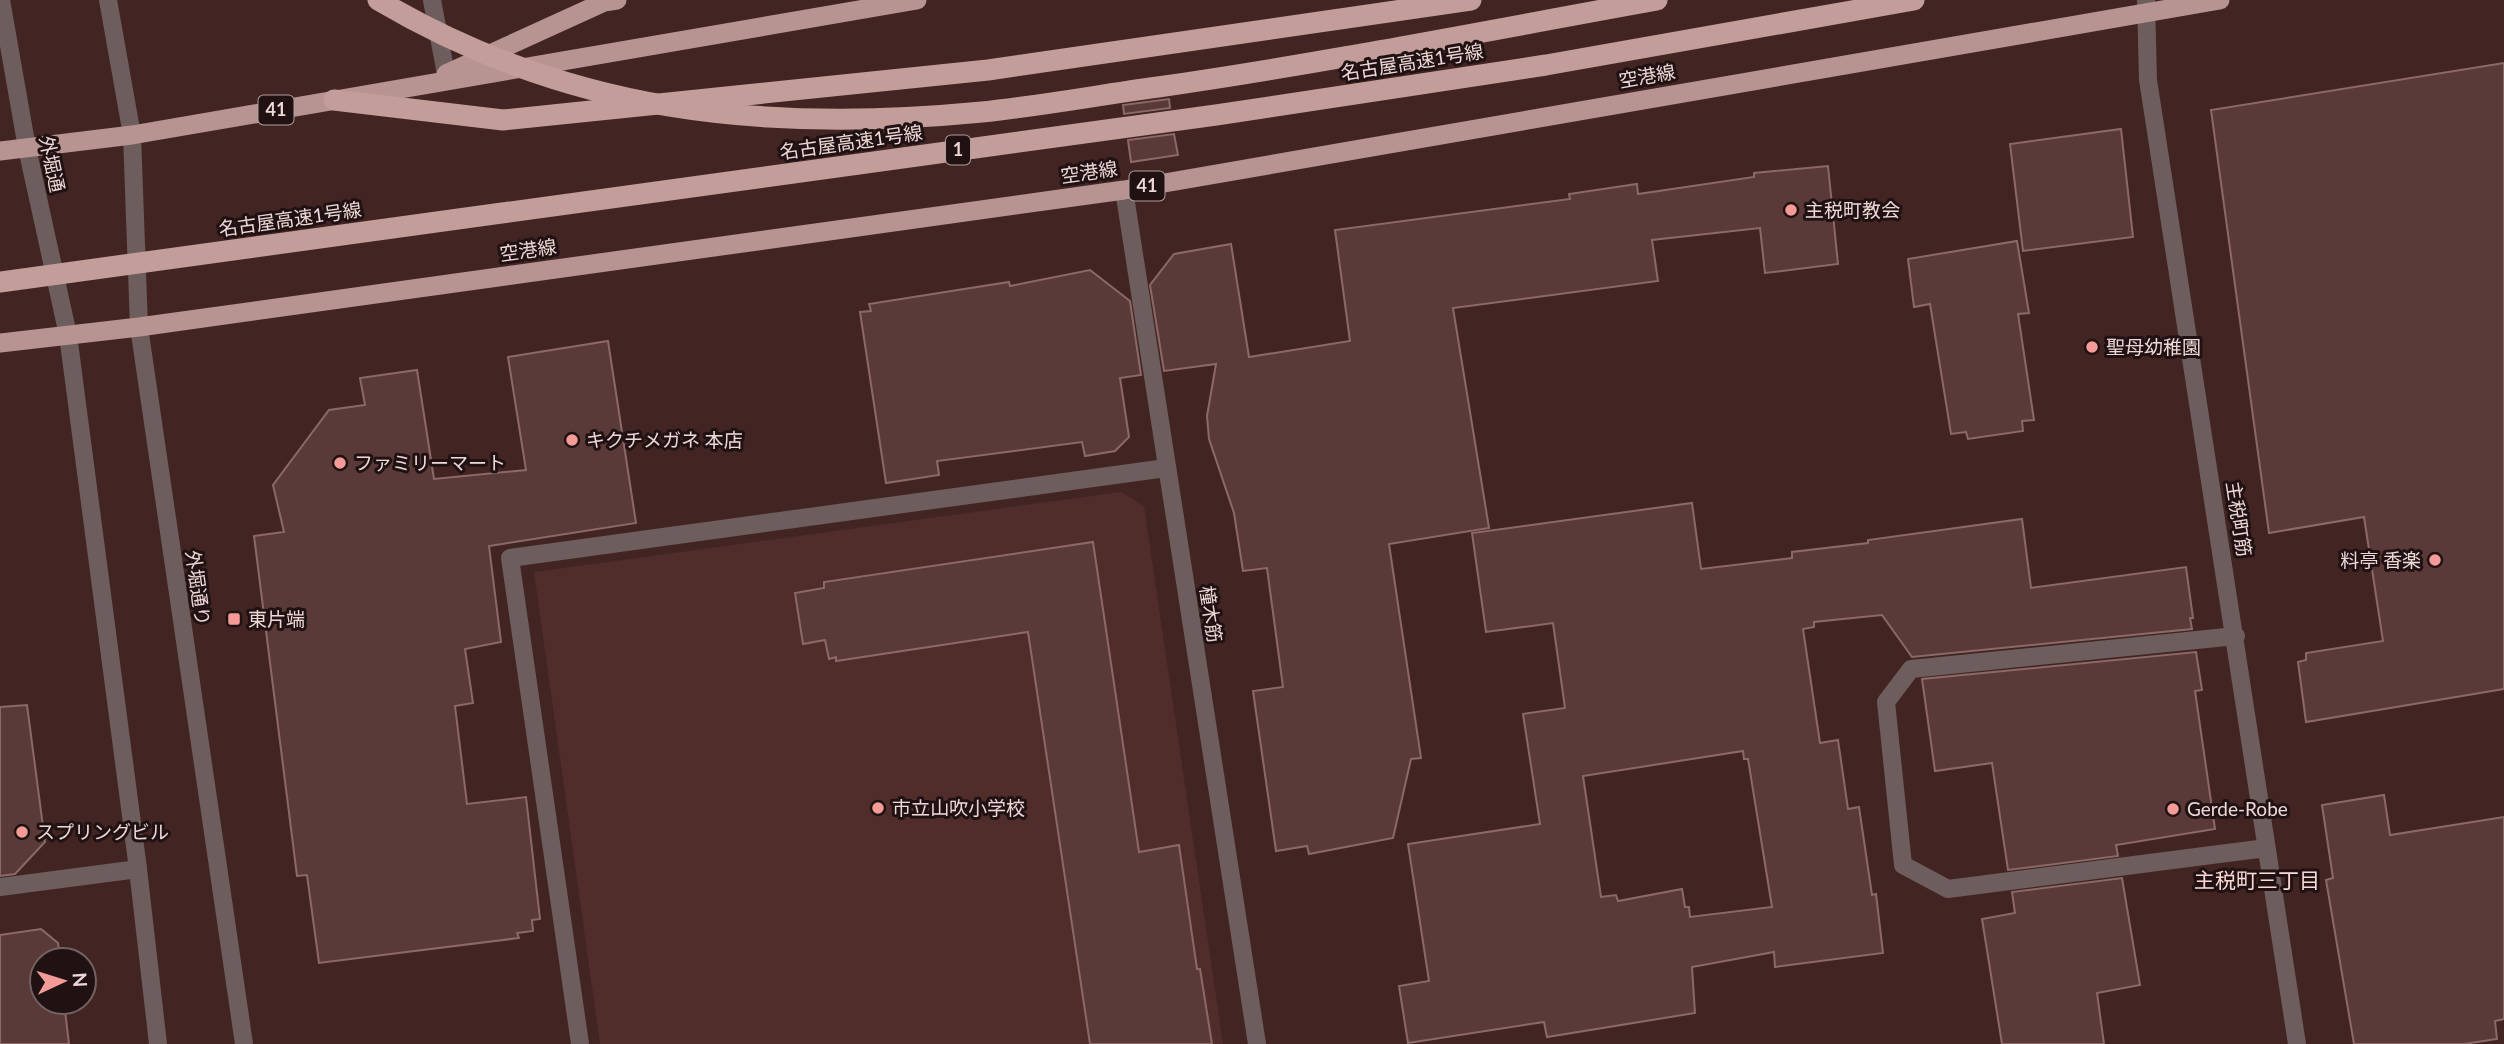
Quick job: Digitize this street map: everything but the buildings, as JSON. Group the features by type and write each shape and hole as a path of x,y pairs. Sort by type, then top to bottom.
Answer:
{"highway":[{"name":"名古屋高速1号線","path":"378,0 450,40 500,62 599,93 695,111 839,120 982,112 1211,79 1657,0"},
{"name":"41","path":"0,151 132,135 917,0"},
{"path":"334,100 503,120 988,70 1471,0"},
{"name":"名古屋高速1号線","path":"0,282 1216,115 1546,65 1914,0"},
{"name":"空港線","path":"0,343 139,327 1125,190 2146,6 2220,0"},
{"name":"41","path":"419,86 608,1"}],"street":[{"name":"外堀通","path":"1,0 27,148 68,335"},
{"path":"108,0 132,135"},
{"path":"432,0 446,74"},
{"name":"主税町筋","path":"2146,6 2148,80 2297,1044"},
{"name":"外堀通り","path":"132,135 139,327 244,1044"},
{"name":"橦木筋","path":"1125,190 1257,1044"},
{"path":"68,335 138,869 158,1044"},
{"path":"580,1044 510,558 1166,468"},
{"path":"2236,636 1911,669 1886,702 1903,865 1948,889 2266,848"},
{"path":"0,887 138,869"}],"shaded area":[{"name":"市立山吹小学校","path":"1121,492 1144,506 1223,1044 600,1044 534,572"}],"place":[{"name":"主税町教会","path":"1791,210"},
{"name":"聖母幼稚園","path":"2092,347"},
{"name":"キクチメガネ 本店","path":"572,440"},
{"name":"ファミリーマート","path":"340,463"},
{"name":"料亭 香楽","path":"2435,560"},
{"name":"東片端","path":"234,619"},
{"name":"市立山吹小学校","path":"878,808"},
{"name":"Gerde-Robe","path":"2173,809"},
{"name":"スプリングビル","path":"22,832"}],"district":[{"name":"主税町三丁目","path":"2257,881"}]}
